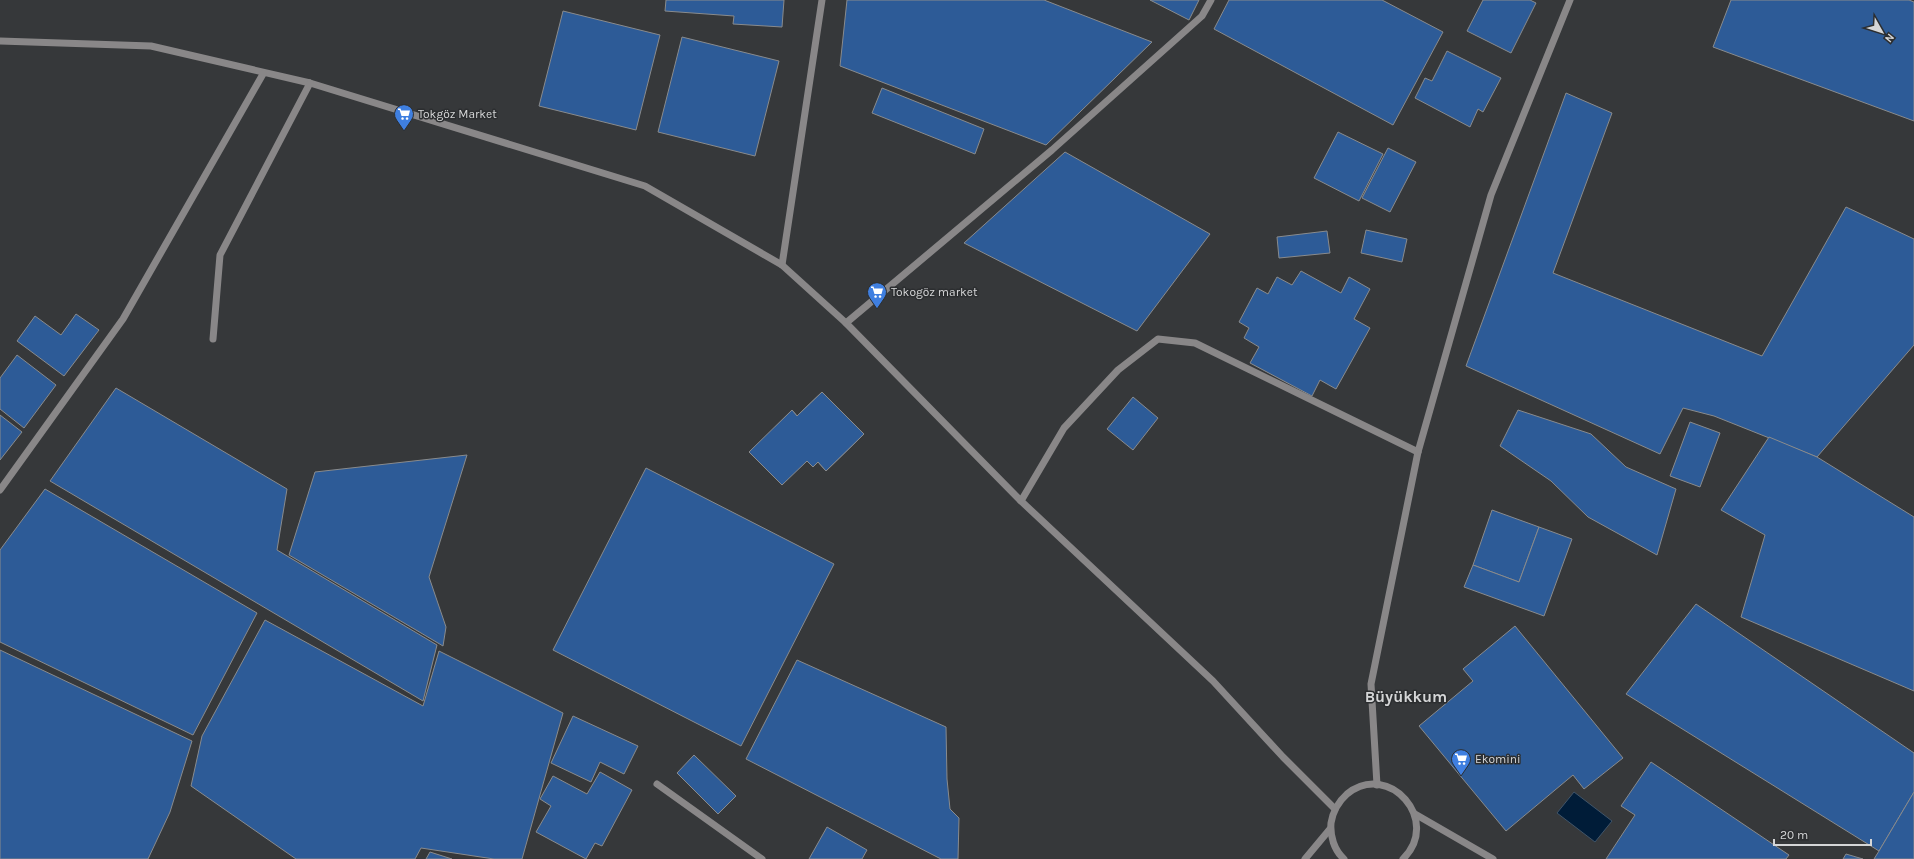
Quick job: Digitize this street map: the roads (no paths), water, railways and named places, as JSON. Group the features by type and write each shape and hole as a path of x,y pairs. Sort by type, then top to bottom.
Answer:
{"street":[{"path":"782,265 822,0"},
{"path":"846,323 1052,150 1202,16 1211,0"},
{"path":"1377,785 1371,684 1418,452 1491,196 1570,0"},
{"path":"0,41 151,46 263,74 310,83 645,186 782,265 846,323 1021,501 1213,681 1283,757 1335,809"},
{"path":"0,490 123,320 263,74"},
{"path":"213,339 220,255 310,83"},
{"path":"1021,501 1064,428 1118,370 1158,339 1195,342 1418,452"},
{"path":"657,784 762,859"},
{"path":"1305,859 1330,829 1335,809 1342,799 1352,790 1364,786 1377,785 1389,787 1401,794 1409,803 1415,814 1417,828 1415,841 1409,853 1403,859"},
{"path":"1415,814 1493,859"},
{"path":"1330,829 1336,848 1344,859"}],"water":[{"path":"1574,792 1612,821 1595,842 1557,813"}],"place":[{"name":"Tokgöz Market","path":"404,131"},
{"name":"Tokogöz market","path":"877,309"},
{"name":"Ekomini","path":"1461,776"}],"district":[{"name":"Büyükkum","path":"1406,696"}]}
